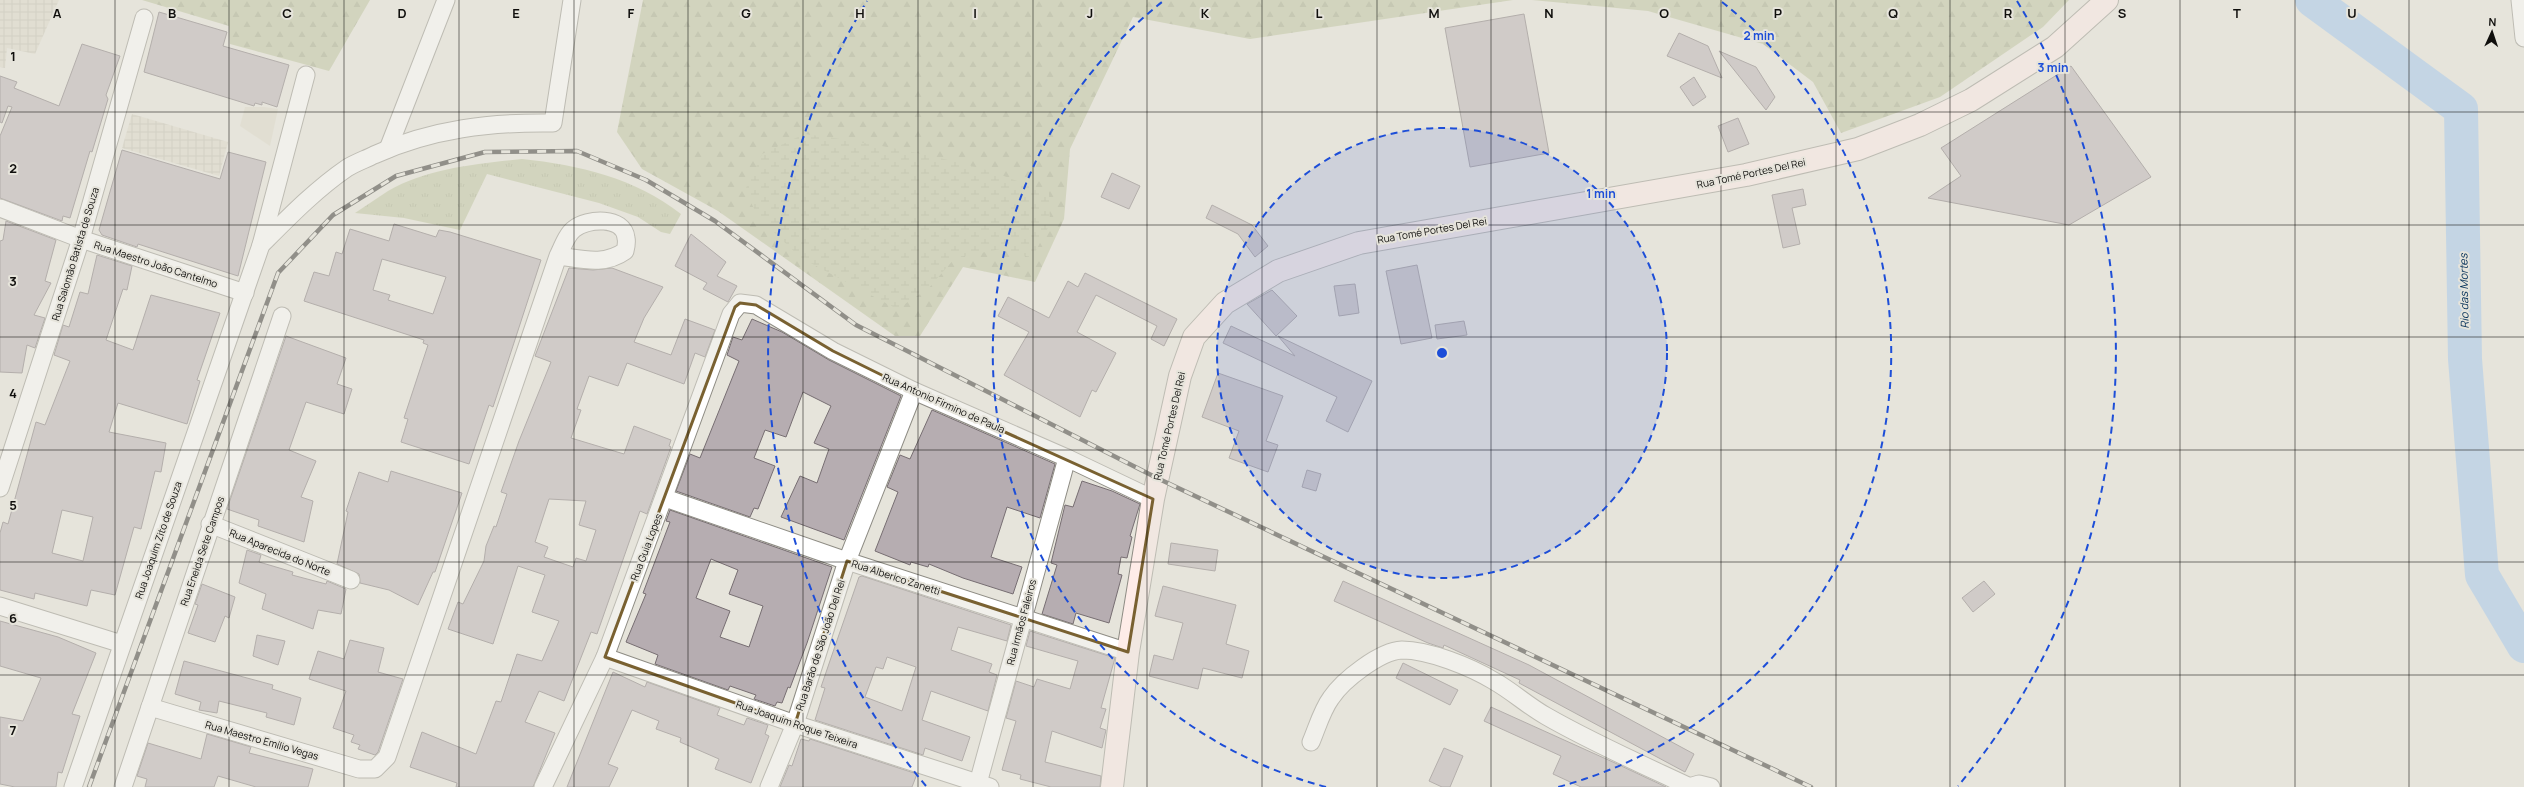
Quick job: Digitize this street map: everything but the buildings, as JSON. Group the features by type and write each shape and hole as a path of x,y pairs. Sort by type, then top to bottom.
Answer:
{"main road":[{"name":"Rua Tomé Portes Del Rei","path":"1112,787 1128,652 1153,499 1180,376 1194,338 1225,303 1278,271 1359,243 1746,176 1858,149 1920,125 1971,100 2055,47 2107,0"}],"street":[{"path":"388,148 446,0"},
{"path":"261,245 306,200 348,167 388,148 442,131 505,122 553,123 572,0"},
{"path":"2520,0 2524,38"},
{"name":"Rua Salomão Batista de Souza","path":"0,488 81,239 144,18"},
{"name":"Rua Joaquim Zito de Souza","path":"72,787 246,293 261,245 306,75"},
{"name":"Rua Maestro João Cantelmo","path":"0,208 81,239 246,293"},
{"name":"Rua Maestro Emílio Vegas","path":"150,707 359,769 376,769 388,757 558,256"},
{"name":"Rua Antonio Firmino de Paula","path":"740,303 756,305 833,351 914,391 1067,458 1153,499"},
{"name":"Rua Guia Lopes","path":"543,787 605,657 665,498 731,314 740,303"},
{"name":"Rua Eneida Sete Campos","path":"123,787 210,524 282,316"},
{"name":"Rua Barão de São João Del Rei","path":"769,787 795,724 847,561 914,391"},
{"name":"Rua Irmãos Faleiros","path":"981,786 1021,619 1067,458"},
{"name":"Rua Alberico Zanetti","path":"665,498 1021,619 1128,652"},
{"name":"Rua Aparecida do Norte","path":"210,524 351,580"},
{"path":"0,606 122,644"},
{"path":"1311,742 1331,698 1354,673 1379,658 1401,650 1421,652 1460,665 1494,681 1527,705 1580,736 1690,787 1699,784 1711,787"},
{"name":"Rua Joaquim Roque Teixeira","path":"605,657 795,724 981,786"}],"highlighted area":[{"path":"740,303 756,305 833,351 914,391 1153,499 1128,652 847,561 795,724 605,657 735,307"}],"shaded area":[{"path":"0,0 59,0 35,54 7,48 5,68 0,67"},
{"path":"245,107 278,109 270,146 240,126"},
{"path":"132,114 228,142 219,176 122,148"}],"green space":[{"path":"142,0 370,0 329,71 230,44 229,26"},
{"path":"643,0 1513,0 1250,39 1133,17 1070,149 1064,219 1035,282 963,267 920,336 895,336 718,211 642,169 617,132"},
{"path":"1532,0 2069,0 2043,27 1940,97 1841,133 1813,82 1763,44 1648,11"},
{"path":"804,134 915,152 980,168 1007,177 1049,193 1050,224 1032,258 1001,249 955,258 928,289 897,309 801,258 758,217 745,190 762,154"},
{"path":"522,159 564,165 606,175 645,191 681,214 670,234 661,232 638,217 599,203 487,174 460,230 404,218 355,213 388,191 419,177 470,165"}],"waterway":[{"name":"Rio das Mortes","path":"2312,0 2461,109 2465,359 2482,575 2524,646"}],"railway":[{"path":"89,787 278,273 333,215 396,176 485,152 577,151 646,180 715,221 856,325 1157,478 1811,787"}]}
